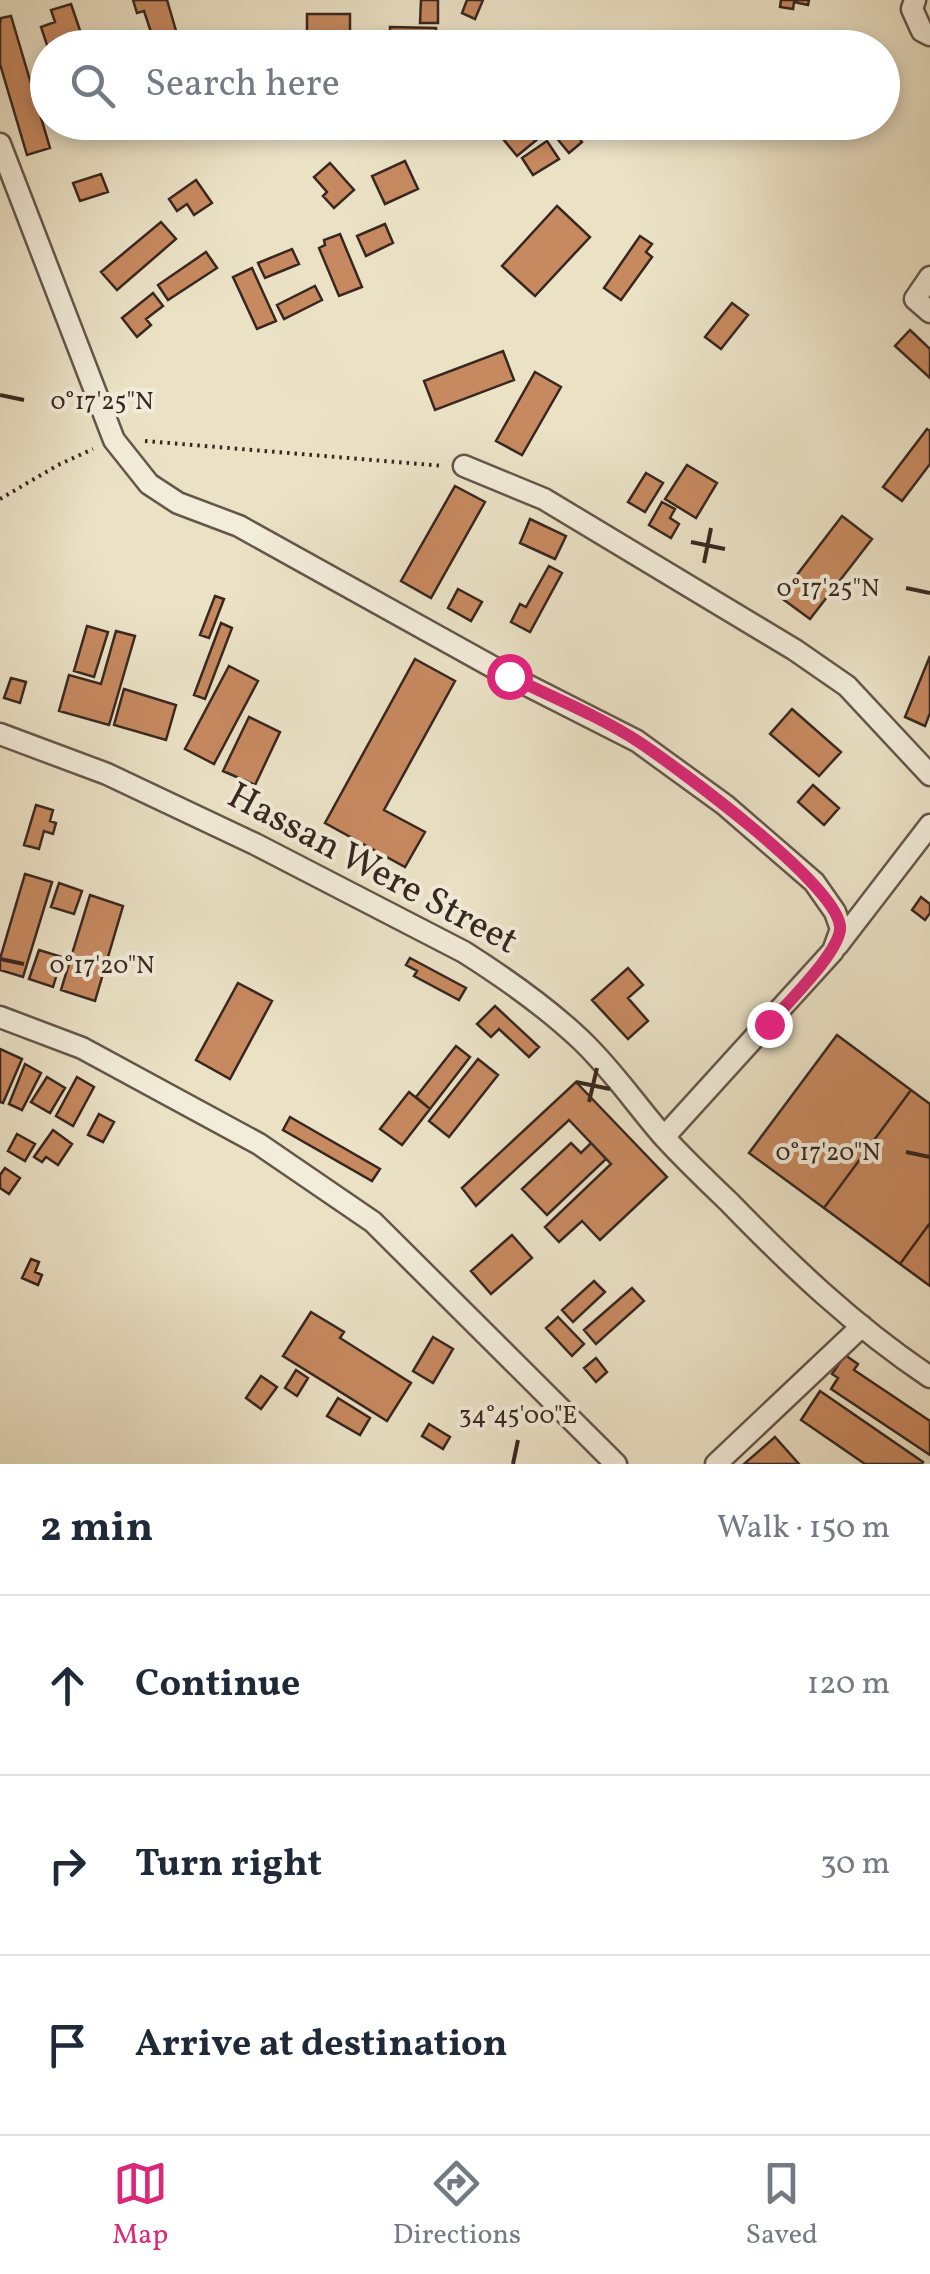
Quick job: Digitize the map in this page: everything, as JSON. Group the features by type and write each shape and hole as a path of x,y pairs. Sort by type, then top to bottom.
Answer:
{"street":[{"path":"915,0 912,9 922,31 930,35"},
{"path":"0,144 114,440 149,484 178,503 239,526 662,758 726,805 814,882 835,912 841,929 832,951"},
{"path":"930,277 915,300 930,312"},
{"path":"464,466 544,498 795,650 847,686 930,775"},
{"name":"Hassan Were Street","path":"0,734 106,774 255,844 464,952 540,1004 618,1078 664,1137 804,1278 930,1376"},
{"path":"664,1137 832,951 930,825"},
{"path":"0,1017 82,1048 259,1144 373,1222 616,1464"},
{"path":"716,1464 862,1326"}],"path":[{"path":"0,499 58,465 114,440 464,466"}],"building":[{"path":"133,0 167,0 176,30 150,30 144,11 137,13"},
{"path":"421,0 438,0 438,23 420,23"},
{"path":"467,0 483,0 475,19 462,13"},
{"path":"781,0 809,0 808,5 794,2 793,9 780,7"},
{"path":"71,4 80,30 42,30 41,27 55,22 51,10"},
{"path":"307,14 350,14 350,30 307,30"},
{"path":"11,16 30,80 30,140 48,140 50,148 27,155 0,64 1,18"},
{"path":"390,27 436,28 436,30"},
{"path":"504,140 536,140 517,156"},
{"path":"558,140 580,140 582,142 569,153"},
{"path":"547,141 559,159 533,175 522,158"},
{"path":"405,161 418,189 385,204 372,176"},
{"path":"330,163 354,190 334,208 314,177"},
{"path":"101,174 108,192 80,201 73,183"},
{"path":"196,180 212,203 194,215 187,204 177,211 169,199"},
{"path":"557,206 590,237 535,296 502,266"},
{"path":"161,222 176,239 117,290 101,272"},
{"path":"385,224 393,243 366,256 357,236"},
{"path":"340,234 362,287 339,296 319,248 325,245 324,240"},
{"path":"640,236 652,244 646,252 652,257 621,300 604,288"},
{"path":"292,249 299,264 265,278 258,263"},
{"path":"206,252 217,268 168,300 158,285"},
{"path":"252,268 276,321 257,329 233,277"},
{"path":"315,286 322,300 284,319 277,305"},
{"path":"153,293 163,306 146,319 151,325 137,337 122,318"},
{"path":"732,303 748,315 721,349 705,337"},
{"path":"910,330 930,349 930,378 895,346"},
{"path":"503,351 514,380 435,410 424,381"},
{"path":"535,372 561,387 522,455 496,441"},
{"path":"927,429 930,464 902,501 883,487"},
{"path":"687,465 717,483 696,518 665,499"},
{"path":"646,473 663,483 645,512 628,502"},
{"path":"455,486 485,502 431,598 401,581"},
{"path":"662,502 675,509 670,518 679,524 671,538 649,525"},
{"path":"842,516 872,539 810,619 780,597"},
{"path":"530,519 566,536 555,559 520,543"},
{"path":"549,566 562,573 530,632 511,622 520,604 526,607"},
{"path":"458,589 482,602 471,621 448,608"},
{"path":"215,596 224,599 209,638 200,635"},
{"path":"221,623 232,628 205,699 194,695"},
{"path":"87,626 108,632 94,677 74,671"},
{"path":"116,631 135,636 109,725 59,711 69,675 101,684"},
{"path":"930,656 930,713 925,726 905,717"},
{"path":"415,659 455,681 384,810 425,832 405,867 325,823"},
{"path":"229,666 258,681 214,764 185,749"},
{"path":"11,678 26,682 20,703 4,698"},
{"path":"124,689 176,705 166,740 114,725"},
{"path":"792,709 841,752 819,776 770,734"},
{"path":"249,717 280,732 255,785 223,771"},
{"path":"813,785 839,808 824,825 798,802"},
{"path":"36,805 53,810 50,821 56,823 53,834 44,831 39,849 24,845"},
{"path":"25,874 52,882 23,977 0,970 0,959"},
{"path":"59,883 82,891 74,914 51,907"},
{"path":"90,895 123,906 95,1001 61,990"},
{"path":"921,897 930,904 925,920 912,910"},
{"path":"39,950 62,957 53,987 29,979"},
{"path":"410,958 466,988 459,1000 414,976 417,971 406,965"},
{"path":"628,968 643,985 628,998 648,1021 628,1039 592,1000"},
{"path":"238,983 272,1001 230,1079 196,1060"},
{"path":"495,1006 539,1047 529,1057 499,1029 491,1037 477,1024"},
{"path":"837,1035 911,1090 824,1208 749,1153"},
{"path":"456,1046 470,1057 430,1109 416,1097"},
{"path":"0,1049 22,1059 3,1103 0,1102"},
{"path":"478,1059 498,1075 449,1137 429,1121"},
{"path":"25,1064 41,1073 22,1110 9,1104"},
{"path":"47,1077 65,1088 50,1113 31,1102"},
{"path":"77,1077 94,1087 73,1126 56,1116"},
{"path":"576,1082 667,1177 600,1240 582,1221 559,1242 545,1227 611,1164 569,1120 476,1206 462,1188"},
{"path":"911,1090 930,1104 930,1223 900,1264 824,1208"},
{"path":"409,1092 430,1109 402,1145 380,1129"},
{"path":"99,1114 114,1122 103,1142 88,1135"},
{"path":"290,1117 380,1169 372,1181 283,1130"},
{"path":"53,1130 72,1144 58,1165 46,1157 42,1162 34,1157"},
{"path":"17,1134 35,1144 25,1161 8,1151"},
{"path":"571,1143 581,1153 591,1143 606,1159 547,1215 522,1189"},
{"path":"5,1168 20,1178 9,1194 0,1188 0,1175"},
{"path":"930,1223 930,1286 900,1264"},
{"path":"512,1235 532,1258 491,1294 471,1271"},
{"path":"31,1259 39,1262 35,1272 42,1275 38,1285 22,1278"},
{"path":"594,1281 605,1292 573,1322 562,1310"},
{"path":"632,1288 644,1301 596,1344 584,1330"},
{"path":"311,1312 344,1332 340,1338 411,1383 387,1421 283,1356"},
{"path":"558,1317 584,1344 572,1356 546,1328"},
{"path":"433,1337 453,1349 433,1383 413,1371"},
{"path":"845,1355 858,1364 854,1370 930,1421 930,1455 831,1389 838,1378 832,1374"},
{"path":"596,1358 607,1372 596,1382 584,1368"},
{"path":"296,1370 308,1378 297,1396 285,1388"},
{"path":"261,1376 277,1387 261,1409 246,1398"},
{"path":"820,1391 922,1464 865,1464 801,1420"},
{"path":"338,1398 370,1418 360,1435 327,1416"},
{"path":"429,1424 450,1437 443,1449 422,1436"},
{"path":"775,1437 799,1464 744,1464"}],"route":[{"path":"509,676 636,741 726,805 814,882 835,912 841,929 832,951 769,1024"}]}
